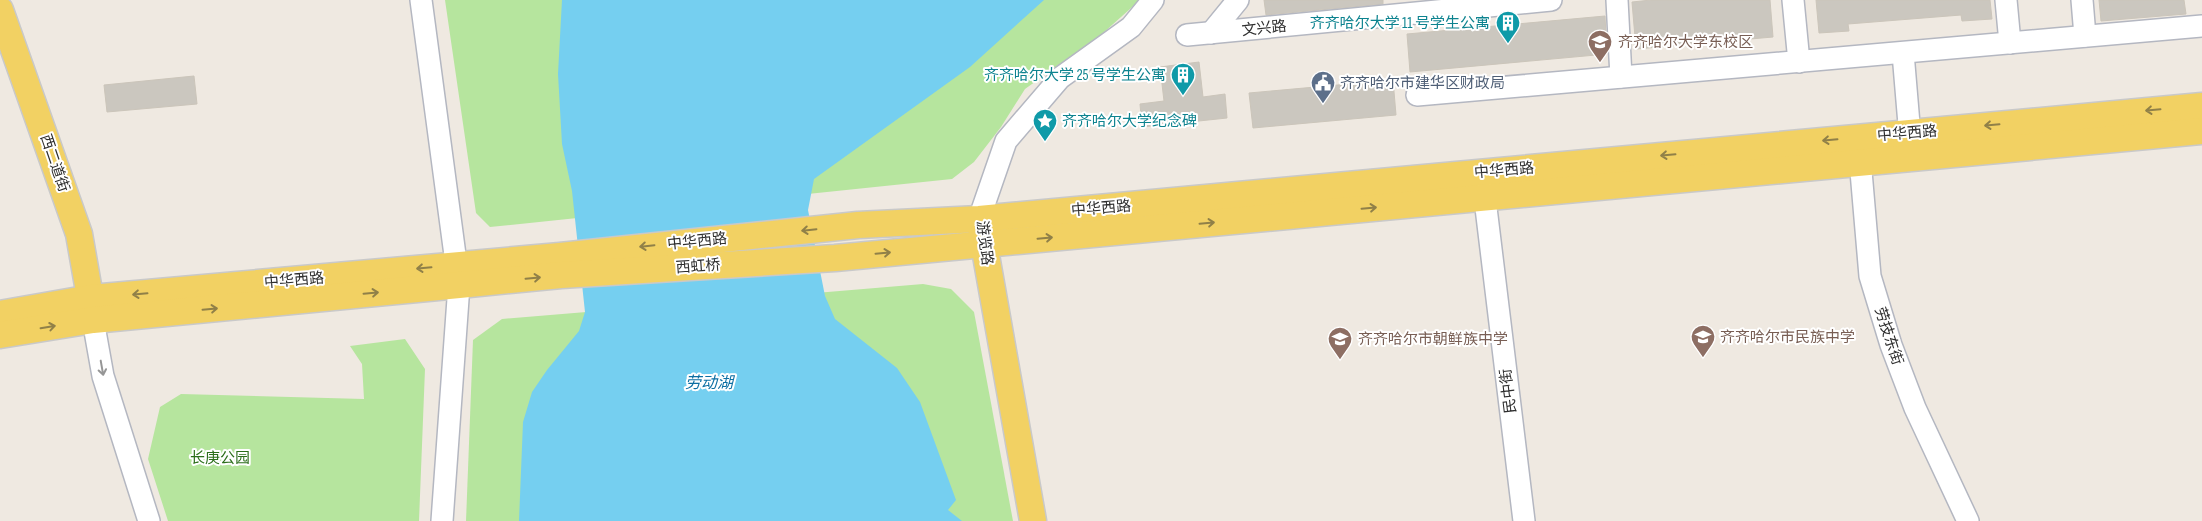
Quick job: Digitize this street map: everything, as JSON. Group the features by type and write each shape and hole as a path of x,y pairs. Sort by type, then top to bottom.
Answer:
{"main road":[{"name":"西二道街","path":"0,10 79,234 92,309"},
{"name":"中华西路","path":"835,258 982,231 1911,145 2202,106"},
{"name":"中华西路","path":"1911,145 2202,131"},
{"name":"中华西路","path":"0,314 92,309 561,266 858,225 982,231"},
{"name":"游览路","path":"982,231 1033,521"},
{"name":"西虹桥","path":"561,266 835,258"},
{"name":"中华西路","path":"0,335 92,309"}],"street":[{"path":"421,0 458,275 442,521"},
{"name":"游览路","path":"982,231 1006,141 1060,78 1131,27 1153,0"},
{"path":"1211,33 1238,0"},
{"name":"文兴路","path":"1186,35 1550,0"},
{"path":"1617,0 1621,77"},
{"path":"1793,0 1799,62"},
{"path":"2006,0 2010,43"},
{"path":"2082,0 2086,36"},
{"path":"1417,95 2202,26"},
{"path":"1903,53 1911,145"},
{"name":"劳技东街","path":"1859,150 1870,276 1890,344 1915,408 1968,521"},
{"name":"民中街","path":"1483,185 1524,521"},
{"path":"92,309 103,376 149,521"}],"green space":[{"path":"445,0 1140,0 1102,34 1025,89 1001,127 974,162 952,179 490,227 476,213"},
{"path":"923,284 951,289 974,312 1013,521 466,521 473,340 502,319"},
{"name":"长庚公园","path":"405,339 425,369 419,521 168,521 148,459 160,407 181,394 364,399 362,364 350,346"}],"water":[{"name":"劳动湖","path":"562,0 1044,0 970,67 814,179 808,210 825,296 835,319 897,368 920,402 956,500 948,510 962,521 519,521 523,422 532,392 547,370 579,331 585,312 572,191 562,144 558,74"}],"building":[{"path":"1264,0 1383,0 1383,4 1266,15"},
{"path":"1651,0 1770,0 1773,37 1636,49 1632,2"},
{"path":"1816,0 1990,0 1992,19 1962,21 1961,15 1848,24 1849,31 1819,33"},
{"path":"2099,0 2184,0 2186,14 2101,21"},
{"name":"齐齐哈尔大学 11 号学生公寓","path":"1605,16 1607,54 1410,72 1407,34"},
{"name":"齐齐哈尔大学 25 号学生公寓","path":"1199,62 1203,97 1225,94 1227,118 1142,127 1140,104 1164,101 1160,67"},
{"path":"194,76 197,104 107,112 104,85"},
{"name":"齐齐哈尔市建华区财政局","path":"1393,80 1396,115 1253,128 1249,93"}],"place":[{"name":"齐齐哈尔大学 11 号学生公寓","path":"1508,44"},
{"name":"齐齐哈尔大学东校区","path":"1600,63"},
{"name":"齐齐哈尔大学 25 号学生公寓","path":"1183,96"},
{"name":"齐齐哈尔市建华区财政局","path":"1323,104"},
{"name":"齐齐哈尔大学纪念碑","path":"1045,142"},
{"name":"齐齐哈尔市民族中学","path":"1703,358"},
{"name":"齐齐哈尔市朝鲜族中学","path":"1340,360"}]}
